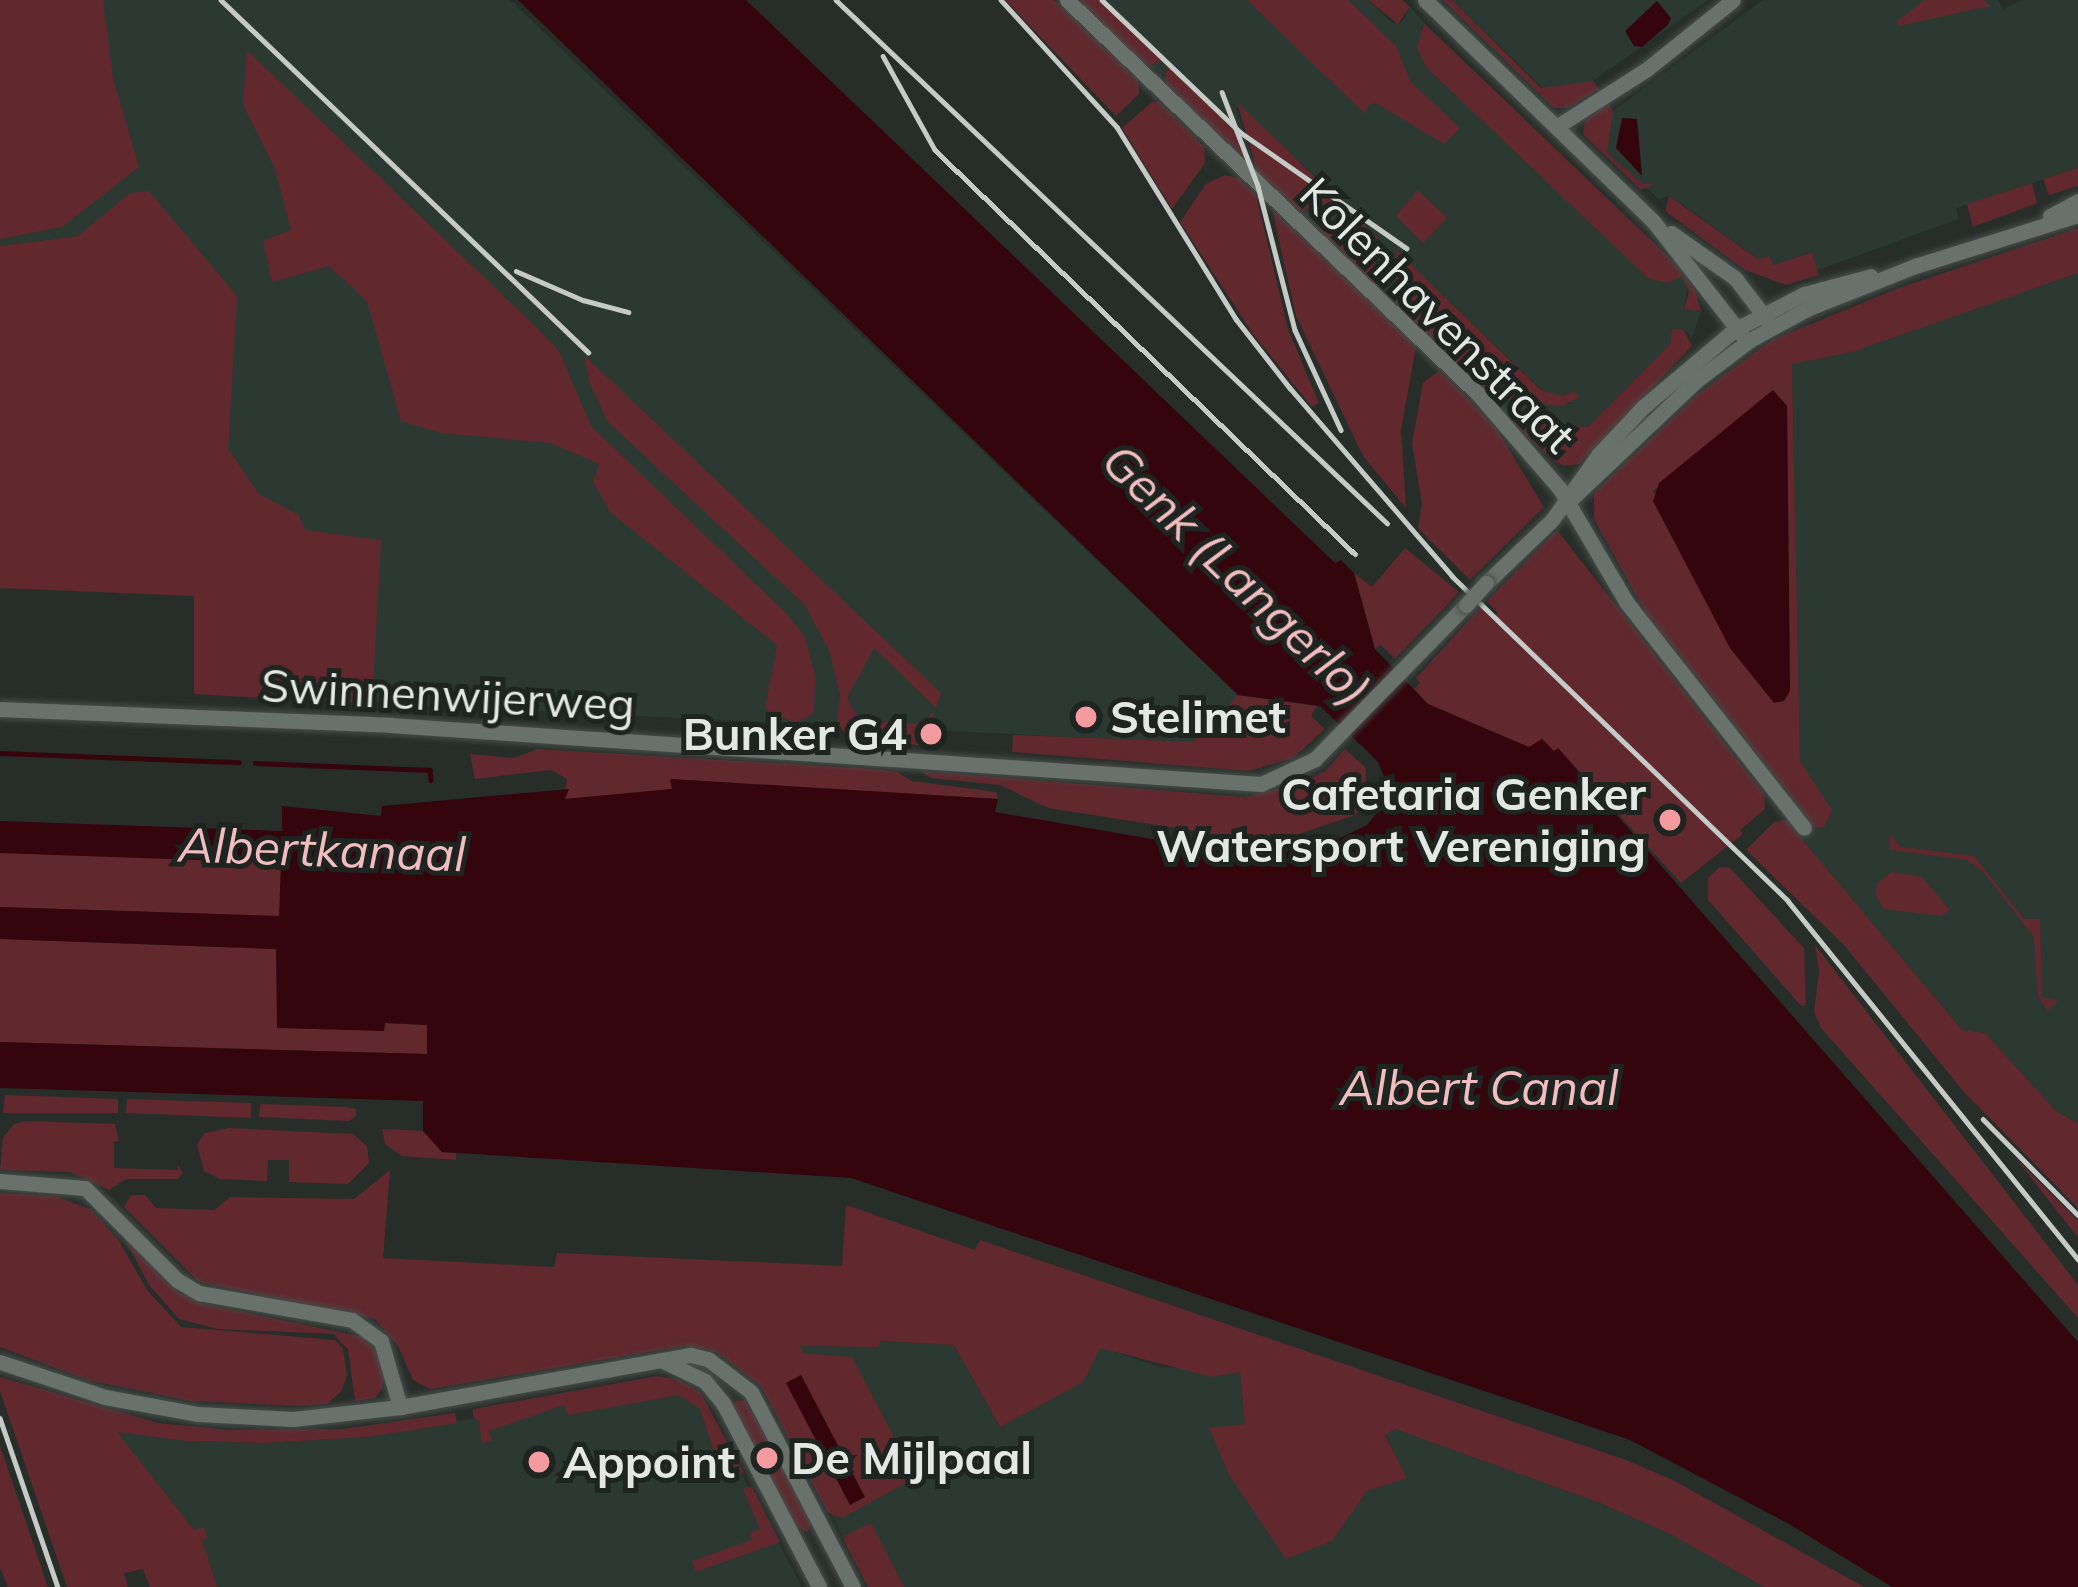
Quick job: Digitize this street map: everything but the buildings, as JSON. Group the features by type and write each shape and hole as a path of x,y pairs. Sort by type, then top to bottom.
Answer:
{"street":[{"name":"Kolenhavenstraat","path":"1067,0 1478,394 1568,501 1627,603 1804,828"},
{"path":"1425,0 1653,221 1718,299 1734,330 1750,340"},
{"path":"1556,127 1647,69 1733,0"},
{"name":"Swinnenwijerweg","path":"2026,228 2078,201"},
{"name":"Swinnenwijerweg","path":"1568,501 1598,455 1643,407 1734,330 2078,214"},
{"path":"1653,221 1735,278 1767,320"},
{"name":"Swinnenwijerweg","path":"0,709 390,725 982,763 1232,785 1290,775 1334,741 1568,501 1767,320"},
{"path":"0,1181 85,1188 177,1280 199,1293 352,1320 381,1341 400,1407"},
{"path":"0,1362 105,1397 198,1414 292,1419 400,1407 690,1355 708,1359 740,1379 823,1532 840,1579 853,1587"},
{"path":"663,1361 705,1381 723,1403 819,1587"},
{"path":"807,1565 823,1532"}],"shaded area":[{"path":"0,0 510,0 1238,695 1193,742 1174,742 194,694 195,596 78,236 0,246"},
{"path":"0,0 103,0 113,79 139,167 62,227 0,239"},
{"path":"1005,0 1054,0 1138,80 1139,94 1116,116"},
{"path":"1076,0 1099,0 1162,60 1149,66 1138,60"},
{"path":"1099,0 1368,0 1392,23 1403,21 1410,7 1424,23 1421,28 1659,277 1682,276 1688,284 1684,308 1701,311 1692,337 1684,330 1588,427 1551,424 1525,410 1508,417 1493,399 1573,404 1542,390 1396,251 1395,304 1378,277 1377,237 1318,233 1296,212 1341,198 1235,106 1259,177 1167,69 1165,75 1149,66 1161,59"},
{"path":"1247,0 1348,0 1396,46 1410,81 1460,128 1444,144 1376,103 1368,105 1365,114"},
{"path":"1368,0 1402,0 1410,7 1398,24"},
{"path":"1443,0 1452,0 1541,88 1593,81 1599,89 1568,108 1554,108"},
{"path":"1452,0 1708,0 1587,85 1542,88"},
{"path":"1763,0 1998,0 2003,9 2022,0 2078,0 2078,168 1956,208 1958,219 1818,270 1811,252 1773,265 1759,259 1670,196 1659,199 1607,153 1606,132 1613,111"},
{"path":"1924,0 1984,0 1990,6 1899,26 1896,22"},
{"path":"1424,23 1677,265 1696,292 1701,311 1684,309 1689,292 1682,276 1668,283 1649,279 1426,67 1417,47"},
{"path":"247,50 538,329 559,351 591,426 787,614 805,637 815,676 814,713 795,723 765,709 777,645 611,513 593,482 599,464 550,443 440,433 401,421 367,301 329,266 272,282 263,241 291,230 275,169 243,105"},
{"path":"1169,66 1238,135 1248,165 1168,88"},
{"path":"1152,102 1160,102 1204,147 1205,163 1172,209 1122,128"},
{"path":"1237,102 1342,199 1296,212 1259,177"},
{"path":"1608,103 1613,111 1607,153 1643,184 1654,184 1641,190 1583,134 1585,121"},
{"path":"2078,168 2078,186 2049,195 2043,179"},
{"path":"1225,175 1238,178 1256,195 1288,329 1319,403 1312,407 1253,334 1180,222 1206,184"},
{"path":"2032,183 2037,203 1973,227 1967,204"},
{"path":"1418,190 1447,218 1423,243 1396,216"},
{"path":"149,191 237,296 228,449 259,494 299,515 305,530 381,540 372,704 194,694 194,596 0,588 0,246 78,236 130,193"},
{"path":"1669,196 1758,259 1770,256 1773,265 1812,252 1819,275 1786,285 1745,270 1665,211"},
{"path":"1272,209 1416,346 1401,430 1406,508 1363,456 1296,316"},
{"path":"1354,216 1377,237 1375,286 1318,233 1322,224"},
{"path":"2078,228 2078,273 1852,352 1792,364 1800,761 1832,810 1824,827 1815,827 1645,611 1594,519 1594,493 1698,394 1772,340 1896,289","holes":["1773,390 1787,406 1790,691 1784,701 1653,491"]},
{"path":"1396,250 1541,390 1562,396 1574,391 1580,397 1562,406 1493,399 1395,304"},
{"path":"2078,273 2078,1123 2057,1112 1985,1033 1962,1030 1786,820 1800,761 1792,364"},
{"path":"1672,329 1684,330 1692,346 1579,464 1564,466 1552,460 1508,417 1525,410 1551,424 1588,427 1670,344"},
{"path":"584,355 941,693 936,708 874,648 847,698 860,721 923,724 931,713 942,735 933,747 846,736 837,721 840,695 829,650 805,605 608,422 590,384"},
{"path":"1440,370 1496,428 1544,507 1470,580 1418,528 1422,504 1412,443 1423,383"},
{"path":"1557,530 1764,794 1765,809 1740,830 1743,834 1681,883 1559,749 1555,752 1542,739 1530,748 1428,704 1414,689 1420,683 1416,678 1481,607 1491,618 1498,613 1487,601"},
{"path":"1405,548 1459,592 1395,659 1381,645 1375,649 1354,573 1372,587"},
{"path":"1238,695 1317,706 1311,716 1325,729 1293,758 1249,771 1012,752 1013,735 1193,742"},
{"path":"537,749 874,769 897,772 912,781 996,792 998,799 672,779 673,789 564,799 567,779 551,770 475,779 470,754 514,758"},
{"path":"1345,749 1366,768 1365,801 1355,815 1272,843 1048,808 1000,785 932,778 920,771 1244,797 1302,783 1325,771"},
{"path":"1786,820 1962,1030 1985,1033 2057,1112 2078,1123 2078,1208 1964,1092 1843,944 1746,850 1774,822"},
{"path":"1890,835 1901,847 1974,856 2024,919 2040,919 2042,997 2058,1001 2047,1011 2038,996 2034,937 1985,874 1967,860 1890,850"},
{"path":"0,853 281,862 280,916 0,907"},
{"path":"1720,867 1730,868 1804,948 1806,1005 1801,1006 1708,900 1708,878"},
{"path":"1892,872 1922,877 1950,910 1941,916 1884,909 1876,896 1877,883"},
{"path":"0,939 277,949 384,1031 385,1023 427,1025 427,1054 0,1042"},
{"path":"1815,945 2078,1285 2078,1318 1821,1028 1814,1012 1819,972"},
{"path":"5,1095 118,1099 118,1113 3,1113"},
{"path":"127,1099 251,1103 251,1118 126,1113"},
{"path":"260,1104 347,1107 356,1109 356,1116 349,1121 259,1117"},
{"path":"25,1121 115,1124 119,1141 114,1142 114,1168 177,1170 178,1165 183,1173 178,1179 126,1179 109,1190 70,1172 0,1170 3,1138 13,1125"},
{"path":"229,1128 353,1134 367,1146 369,1163 348,1184 289,1182 289,1160 268,1160 267,1181 220,1179 204,1171 197,1144 205,1133"},
{"path":"382,1129 423,1131 442,1152 456,1153 456,1160 402,1156 385,1144"},
{"path":"2015,1157 2078,1221 2078,1237 2060,1215"},
{"path":"390,1170 383,1258 554,1267 557,1253 842,1266 846,1205 975,1250 980,1240 1626,1460 1675,1481 1864,1587 1764,1587 1672,1535 1600,1503 1395,1429 1385,1435 1407,1478 1367,1491 1332,1541 1286,1559 1229,1475 1209,1428 1245,1424 1240,1372 1212,1377 1100,1348 1083,1382 1000,1427 954,1345 881,1341 878,1347 800,1346 803,1353 852,1357 915,1478 842,1518 828,1513 761,1386 717,1352 684,1346 430,1389 413,1380 398,1346 375,1319 199,1282 124,1207 131,1195 145,1195 156,1208 214,1210 230,1197 354,1199"},
{"path":"0,1193 55,1196 92,1210 119,1241 147,1290 181,1327 335,1340 343,1349 347,1376 341,1392 327,1404 297,1406 191,1401 87,1380 0,1347"},
{"path":"124,1238 179,1293 199,1303 363,1337 380,1356 385,1373 382,1389 375,1398 355,1401 348,1349 333,1334 218,1329 179,1319 150,1286"},
{"path":"880,1341 954,1345 1000,1427 1099,1347 1160,1367 1240,1372 1245,1424 1209,1429 1331,1541 1367,1491 1406,1478 1385,1434 1395,1429 1600,1503 1672,1535 1764,1587 869,1587 756,1367 799,1346"},
{"path":"657,1376 679,1380 700,1392 744,1473 730,1475 719,1467 700,1409 679,1395 568,1415 564,1405 489,1431 492,1441 482,1443 479,1421 473,1417 473,1409"},
{"path":"0,1377 158,1423 229,1430 343,1429 455,1413 457,1423 367,1437 264,1443 186,1441 117,1432 194,1530 204,1527 208,1538 202,1540 217,1587 150,1587 143,1569 124,1573 128,1587 67,1587 0,1391"},
{"path":"655,1386 675,1387 704,1404 802,1587 217,1587 201,1539 115,1431 186,1441 264,1443 367,1437"},
{"path":"745,1400 812,1521 807,1532 789,1523 733,1409 736,1401"},
{"path":"0,1446 48,1587 8,1587 0,1568"},
{"path":"752,1487 780,1542 696,1572 692,1561 751,1540 750,1533 760,1529 743,1489"},
{"path":"871,1523 904,1587 868,1587 844,1541 846,1535"}],"water":[{"name":"Albert Canal","path":"518,0 746,0 1335,563 1341,560 1354,573 1375,649 1428,704 1529,747 1542,739 1554,751 1558,748 2078,1342 2078,1587 1892,1587 1789,1524 1630,1440 851,1178 442,1152 423,1131 423,1101 0,1088 0,1042 427,1054 427,1025 385,1023 384,1031 277,1028 276,949 0,939 0,907 279,916 281,863 0,853 0,821 282,831 282,806 381,816 382,806 569,789 565,799 672,789 670,779 998,799 995,812 1227,852 1277,854 1342,837 1367,825 1380,809 1385,779 1378,762 1320,706 1238,695"},
{"path":"1657,1 1671,18 1668,25 1642,47 1634,46 1625,31"},
{"path":"1622,118 1637,119 1642,176 1616,148"},
{"path":"1773,390 1787,406 1790,691 1784,701 1774,703 1730,648 1653,501 1659,483"},
{"path":"801,1375 865,1497 850,1505 786,1383"}],"waterway":[{"path":"0,753 239,762"},
{"path":"255,763 430,770 431,780"}],"railway":[{"path":"221,0 588,352"},
{"path":"836,0 1387,523"},
{"path":"1001,0 1117,127 1236,319 1290,388 1452,576 1788,901 2078,1259"},
{"path":"1102,0 1240,132 1406,248"},
{"path":"883,56 935,150 1355,554"},
{"path":"1222,92 1258,186 1295,330 1341,430"},
{"path":"516,271 583,300 628,312"},
{"path":"1983,1119 2078,1215"},
{"path":"0,1418 58,1587"}],"place":[{"name":"Stelimet","path":"1086,717"},
{"name":"Bunker G4","path":"931,734"},
{"name":"Cafetaria Genker Watersport Vereniging","path":"1670,820"},
{"name":"De Mijlpaal","path":"767,1458"},
{"name":"Appoint","path":"539,1462"}],"water label":[{"name":"Genk (Langerlo)","path":"1237,574"},
{"name":"Albertkanaal","path":"322,849"}]}
